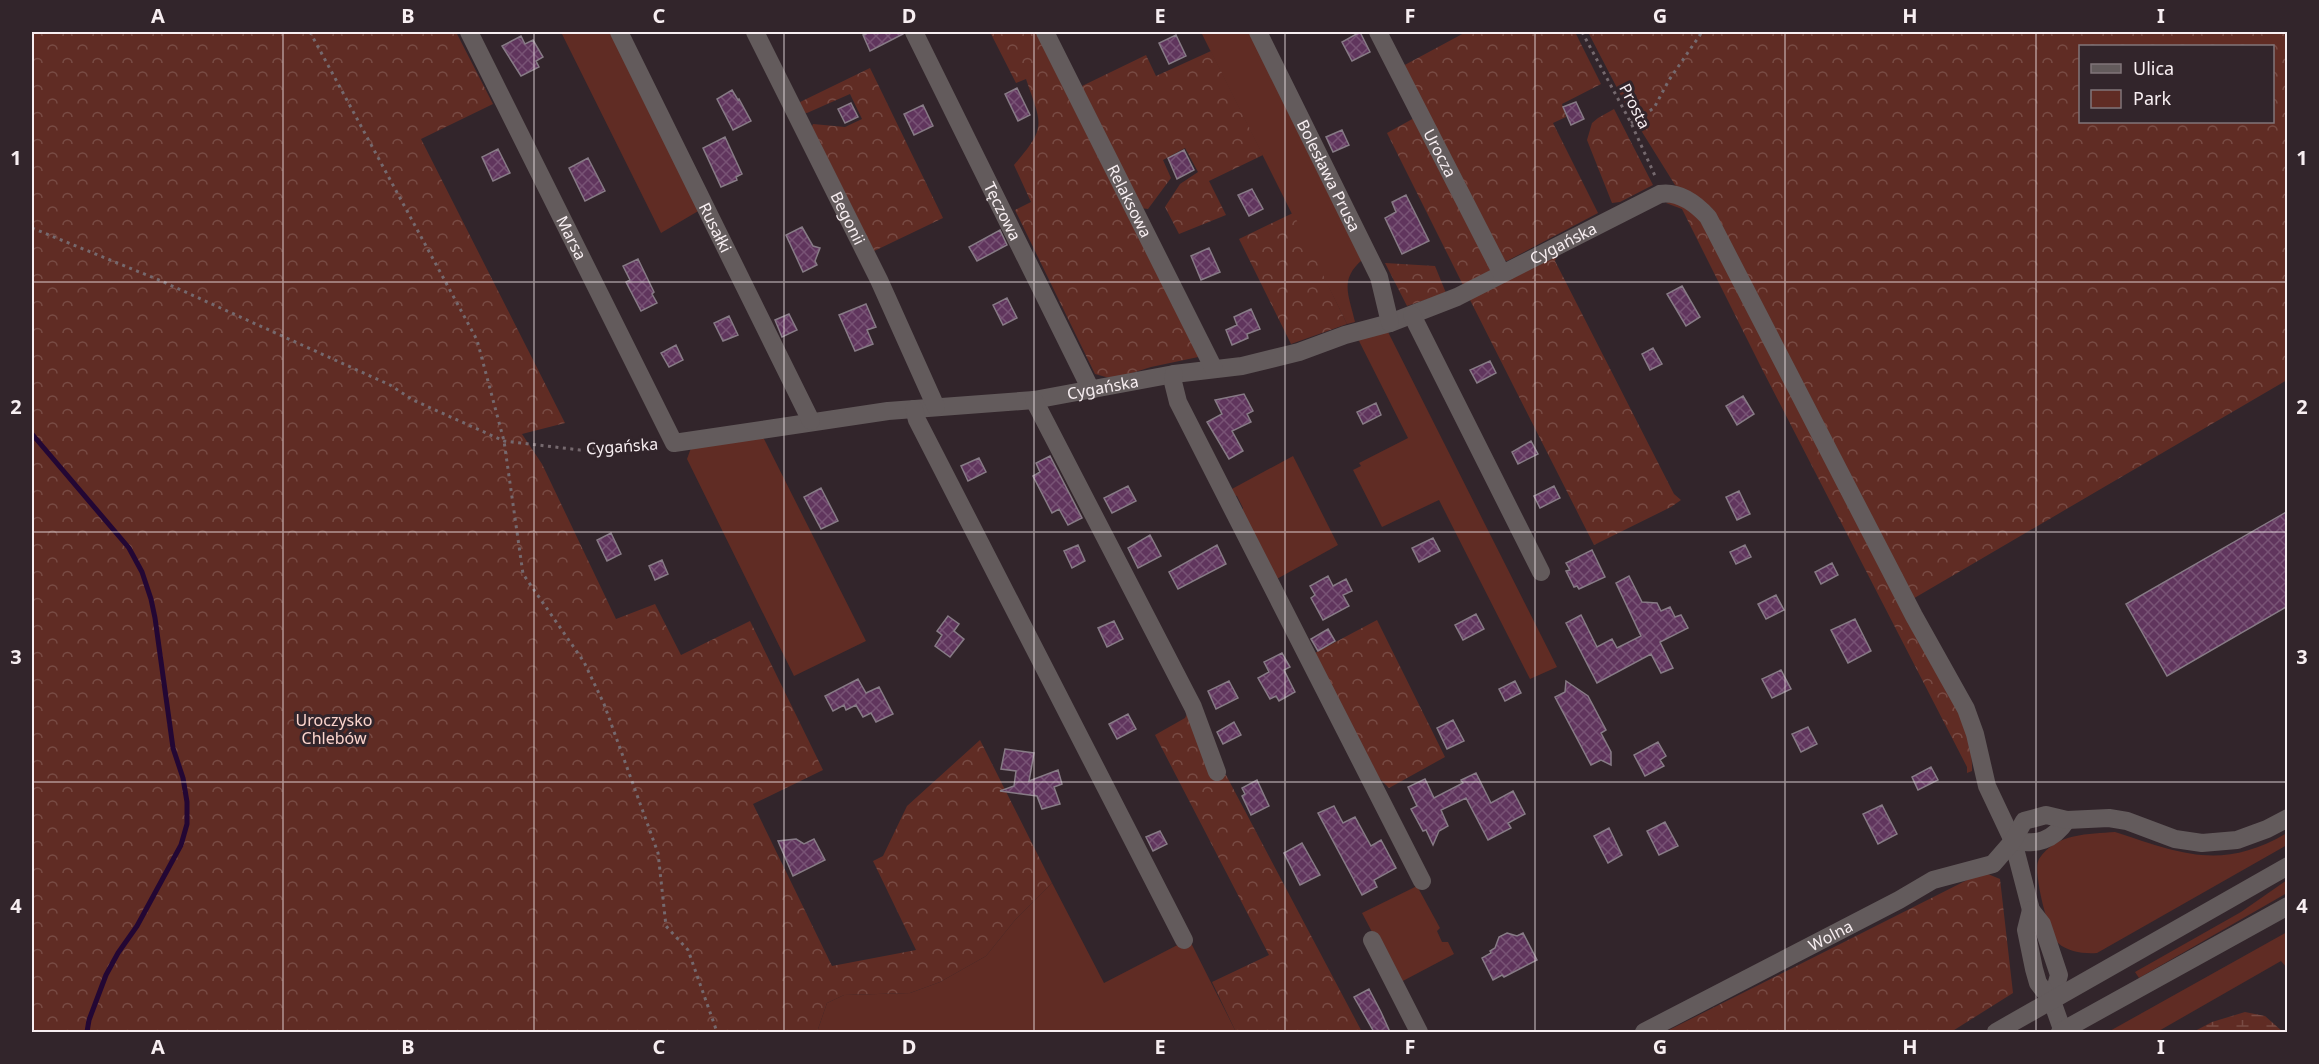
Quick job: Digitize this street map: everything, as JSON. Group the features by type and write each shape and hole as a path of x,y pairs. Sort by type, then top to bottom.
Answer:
{"street":[{"name":"Marsa","path":"469,32 674,443"},
{"name":"Rusałki","path":"619,32 811,421"},
{"name":"Begonii","path":"755,32 879,280 936,408"},
{"name":"Tęczowa","path":"914,32 1091,390"},
{"name":"Relaksowa","path":"1045,32 1214,369"},
{"name":"Bolesława Prusa","path":"1258,32 1379,276 1390,323"},
{"name":"Urocza","path":"1378,32 1502,274"},
{"name":"Cygańska","path":"674,443 811,421 914,409 1034,399 1174,374 1242,366 1299,352 1345,335 1390,323 1457,297 1666,194"},
{"path":"1666,194 1689,201 1708,217 1914,616 1966,709 1975,734 1987,786 2013,841 2031,910 2026,930 2038,983 2052,1001 2062,1032 2288,906"},
{"path":"1412,315 1541,572"},
{"path":"1174,374 1173,382 1178,402 1422,881"},
{"path":"1034,399 1193,707 1217,772"},
{"path":"914,409 928,441 1184,940"},
{"name":"Wolna","path":"1644,1032 1899,900 1923,885 1946,876 1993,864 2013,841 2024,821 2046,815 2067,820 2118,819 2175,839 2202,843 2237,840 2288,818"},
{"path":"1996,1032 2288,866"},
{"path":"1372,940 1419,1032"}],"path":[{"path":"310,32 477,340 504,441 523,574 584,663 604,704 658,853 666,926 688,950 717,1032"},
{"name":"Prosta","path":"1582,32 1666,194"},
{"path":"1630,123 1654,108 1702,32"},
{"name":"Cygańska","path":"32,228 159,280 504,441 580,450 674,443"}],"green space":[{"name":"Uroczysko Chlebów","path":"32,32 456,32 493,104 421,139 565,423 522,434 542,464 616,619 655,604 681,655 750,621 823,770 753,804 832,966 916,950 873,861 883,856 907,806 980,740 1052,883 1015,920 986,956 940,982 910,993 844,995 827,1003 817,1032 32,1032"},
{"path":"561,32 613,32 700,210 661,233"},
{"path":"990,32 1041,32 1203,356 1151,367 1113,379 1095,374 1015,210 1031,202 1014,165 1037,133 1038,117 1026,79 1016,83"},
{"path":"1201,32 1251,32 1362,260 1350,274 1348,281 1355,322 1347,324"},
{"path":"1466,32 1575,32 1601,84 1562,104 1566,117 1553,123 1598,213 1507,261 1501,259 1401,67"},
{"path":"1588,32 2287,32 2287,380 1911,600 1715,214 1675,185 1629,111"},
{"path":"1211,51 1263,155 1209,181 1226,215 1179,234 1165,207 1180,184 1198,172 1185,148 1163,160 1171,178 1148,209 1141,208 1080,87 1146,55 1156,76"},
{"path":"870,68 943,218 870,253 810,131 813,124 845,127 862,119 850,94 807,113 800,112 796,104"},
{"path":"1614,109 1653,185 1620,202 1612,203 1587,140 1592,123"},
{"path":"1416,117 1494,269 1463,285 1387,133"},
{"path":"1674,201 1695,211 1945,680 1960,713 1967,736 1972,771 1967,773 1967,767 1682,209 1666,203"},
{"path":"1293,213 1347,324 1291,344 1239,239"},
{"path":"1557,254 1555,261 1674,494 1681,500 1594,545 1469,298"},
{"path":"1385,263 1435,266 1446,293 1407,306"},
{"path":"1388,332 1557,667 1530,679 1439,500 1382,527 1353,470 1361,466 1359,463 1408,438 1358,339"},
{"path":"763,437 866,641 794,676 687,459 691,448"},
{"path":"1293,456 1338,545 1275,580 1241,513 1243,508 1237,496 1232,495 1230,490"},
{"path":"1377,620 1445,757 1389,788 1375,774 1311,655"},
{"path":"1189,710 1216,776 1226,775 1362,1032 1236,1032 1212,982 1269,955 1155,735 1185,718"},
{"path":"2115,832 2161,847 2202,855 2242,852 2264,845 2287,833 2287,845 2097,953 2071,950 2058,943 2050,927 2039,888 2037,865 2039,859 2054,844 2074,836"},
{"path":"1983,872 2000,879 2013,993 1951,1032 1665,1032"},
{"path":"2287,880 2287,893 2139,978 2135,972 2241,912"},
{"path":"1052,883 1104,983 1189,939 1236,1032 817,1032 827,1003 844,995 910,993 940,982 986,956 1015,920"},
{"path":"1417,886 1440,928 1437,931 1442,942 1448,942 1454,954 1399,983 1362,913"},
{"path":"2287,932 2287,968 2281,961 2157,1032 2108,1032"},
{"path":"2245,1012 2265,1016 2283,1032 2193,1032 2212,1022"}],"building":[{"path":"870,32 903,32 903,34 870,51 863,35"},
{"path":"1360,32 1370,52 1352,61 1342,42"},
{"path":"1176,35 1186,56 1169,64 1159,43"},
{"path":"521,36 525,44 533,40 543,57 536,61 539,67 521,76 502,46"},
{"path":"1017,88 1030,115 1018,121 1005,94"},
{"path":"732,90 751,121 733,130 717,99"},
{"path":"1576,102 1584,119 1571,125 1563,107"},
{"path":"851,103 858,117 845,123 838,109"},
{"path":"923,105 933,126 914,135 904,114"},
{"path":"1342,130 1349,145 1333,152 1326,137"},
{"path":"725,137 742,174 736,177 737,180 721,187 703,148"},
{"path":"498,149 510,173 493,181 482,157"},
{"path":"1184,150 1194,170 1177,179 1168,158"},
{"path":"588,158 605,191 585,201 569,168"},
{"path":"1252,189 1263,209 1249,216 1238,195"},
{"path":"1406,195 1429,241 1402,254 1385,218 1396,212 1392,202"},
{"path":"802,227 813,246 820,248 815,261 817,265 803,272 786,235"},
{"path":"1000,230 1007,245 977,261 969,247"},
{"path":"1209,248 1220,272 1201,280 1191,256"},
{"path":"638,259 657,303 641,311 626,282 630,280 623,266"},
{"path":"1682,286 1700,317 1686,326 1667,294"},
{"path":"1007,298 1017,318 1003,325 993,305"},
{"path":"866,304 876,327 867,330 873,344 855,351 839,315"},
{"path":"1251,309 1260,329 1247,334 1248,338 1232,345 1226,330 1237,325 1234,317"},
{"path":"789,314 797,330 782,337 775,320"},
{"path":"729,316 738,335 723,341 714,323"},
{"path":"676,345 683,360 669,367 661,353"},
{"path":"1653,348 1662,364 1650,370 1642,354"},
{"path":"1490,361 1496,373 1477,383 1470,370"},
{"path":"1244,394 1253,411 1247,414 1251,422 1232,431 1243,451 1229,459 1207,422 1222,414 1215,400"},
{"path":"1743,396 1754,414 1737,425 1726,406"},
{"path":"1376,403 1381,415 1363,424 1357,412"},
{"path":"1531,441 1538,454 1518,464 1512,452"},
{"path":"1050,456 1082,518 1068,525 1059,509 1052,513 1033,476 1040,472 1036,463"},
{"path":"979,458 986,472 968,481 961,466"},
{"path":"1128,486 1136,501 1112,513 1104,498"},
{"path":"1554,486 1560,498 1540,508 1534,496"},
{"path":"821,488 838,521 821,529 804,497"},
{"path":"1739,491 1750,514 1737,520 1726,497"},
{"path":"2288,511 2288,606 2167,676 2126,604"},
{"path":"611,533 621,554 607,561 597,540"},
{"path":"1150,535 1161,556 1138,568 1128,548"},
{"path":"1433,538 1440,551 1419,562 1412,548"},
{"path":"1078,545 1085,561 1072,568 1064,551"},
{"path":"1217,545 1226,564 1178,589 1169,572"},
{"path":"1745,545 1751,557 1736,564 1730,552"},
{"path":"1592,550 1605,577 1579,589 1577,586 1574,587 1566,571 1570,570 1566,563"},
{"path":"662,560 668,574 655,580 649,566"},
{"path":"1832,563 1838,575 1821,584 1815,572"},
{"path":"1328,576 1333,586 1346,579 1352,591 1343,595 1349,606 1323,620 1311,598 1315,595 1310,586"},
{"path":"1629,576 1642,602 1657,603 1661,611 1670,607 1675,617 1681,615 1688,628 1660,642 1673,668 1661,673 1651,654 1597,683 1566,623 1581,615 1597,647 1612,639 1617,648 1641,636 1616,583"},
{"path":"1776,595 1784,610 1766,619 1758,604"},
{"path":"1476,614 1484,629 1463,640 1455,625"},
{"path":"948,616 959,624 954,631 964,639 950,657 935,646 942,635 937,631"},
{"path":"1855,619 1871,651 1848,663 1831,630"},
{"path":"1114,621 1123,639 1107,647 1098,628"},
{"path":"1328,629 1335,641 1318,651 1311,639"},
{"path":"1282,653 1290,667 1284,670 1295,692 1279,701 1276,696 1270,699 1258,678 1269,672 1264,662"},
{"path":"1781,670 1791,689 1772,698 1762,679"},
{"path":"858,679 866,693 879,687 893,714 876,722 871,713 863,717 856,705 846,710 844,705 833,711 825,696"},
{"path":"1229,681 1238,698 1216,709 1208,691"},
{"path":"1515,681 1521,693 1505,701 1499,689"},
{"path":"1566,681 1588,696 1606,730 1601,733 1611,752 1611,765 1601,760 1591,765 1555,697 1565,692"},
{"path":"1128,714 1136,729 1117,739 1109,724"},
{"path":"1453,720 1464,741 1447,749 1437,728"},
{"path":"1234,722 1241,735 1223,744 1217,732"},
{"path":"1808,727 1817,744 1801,752 1792,734"},
{"path":"1658,742 1666,756 1660,760 1664,766 1645,776 1634,755"},
{"path":"1005,749 1034,753 1029,781 1058,770 1062,784 1054,787 1060,804 1042,809 1037,796 1000,791 1014,786 1016,771 1001,769"},
{"path":"1931,767 1938,780 1918,790 1912,777"},
{"path":"1476,773 1491,803 1513,791 1525,814 1508,823 1511,828 1488,840 1466,798 1441,810 1448,826 1439,831 1433,845 1426,830 1423,831 1411,809 1417,806 1408,787 1425,779 1434,798 1463,783 1461,780"},
{"path":"1257,780 1269,806 1251,815 1242,796 1245,794 1242,788"},
{"path":"1882,805 1897,834 1878,844 1863,814"},
{"path":"1334,806 1343,823 1355,817 1371,846 1381,840 1396,868 1374,880 1377,887 1362,895 1318,813"},
{"path":"1665,822 1678,846 1659,855 1647,831"},
{"path":"1609,828 1622,855 1608,863 1594,836"},
{"path":"1160,831 1167,844 1153,851 1146,837"},
{"path":"796,839 804,844 814,839 825,860 793,876 778,841"},
{"path":"1302,843 1320,875 1300,885 1284,853"},
{"path":"1507,933 1517,936 1523,933 1537,960 1504,977 1502,975 1493,980 1482,958 1491,953 1499,937"},
{"path":"1369,989 1390,1032 1374,1032 1354,997"}],"waterway":[{"path":"32,434 129,548 142,572 155,618 173,748 183,778 187,802 187,824 181,845 137,926 106,975 89,1020 87,1032"}]}
